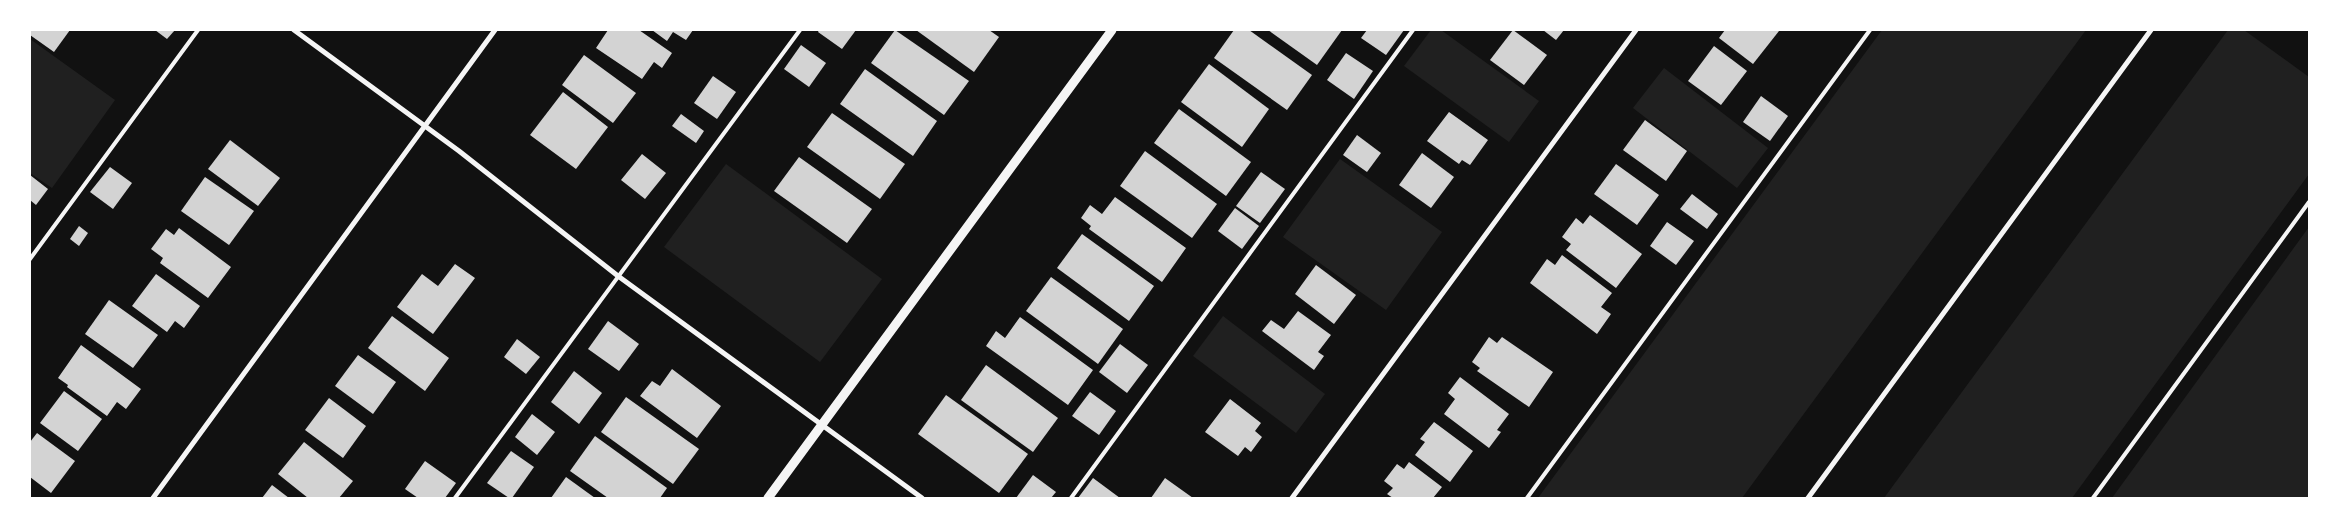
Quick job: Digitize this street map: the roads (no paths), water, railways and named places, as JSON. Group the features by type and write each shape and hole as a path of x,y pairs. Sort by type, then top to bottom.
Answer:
{"street":[{"path":"294,30 459,151 618,276 922,498"},
{"path":"153,498 495,30"},
{"path":"768,498 1112,30"},
{"path":"1292,498 1636,30"},
{"path":"1808,498 2151,30"}],"lane":[{"path":"30,259 198,30"},
{"path":"455,498 800,30"},
{"path":"1071,498 1413,30"},
{"path":"1527,498 1870,30"},
{"path":"2093,498 2309,202"}]}
